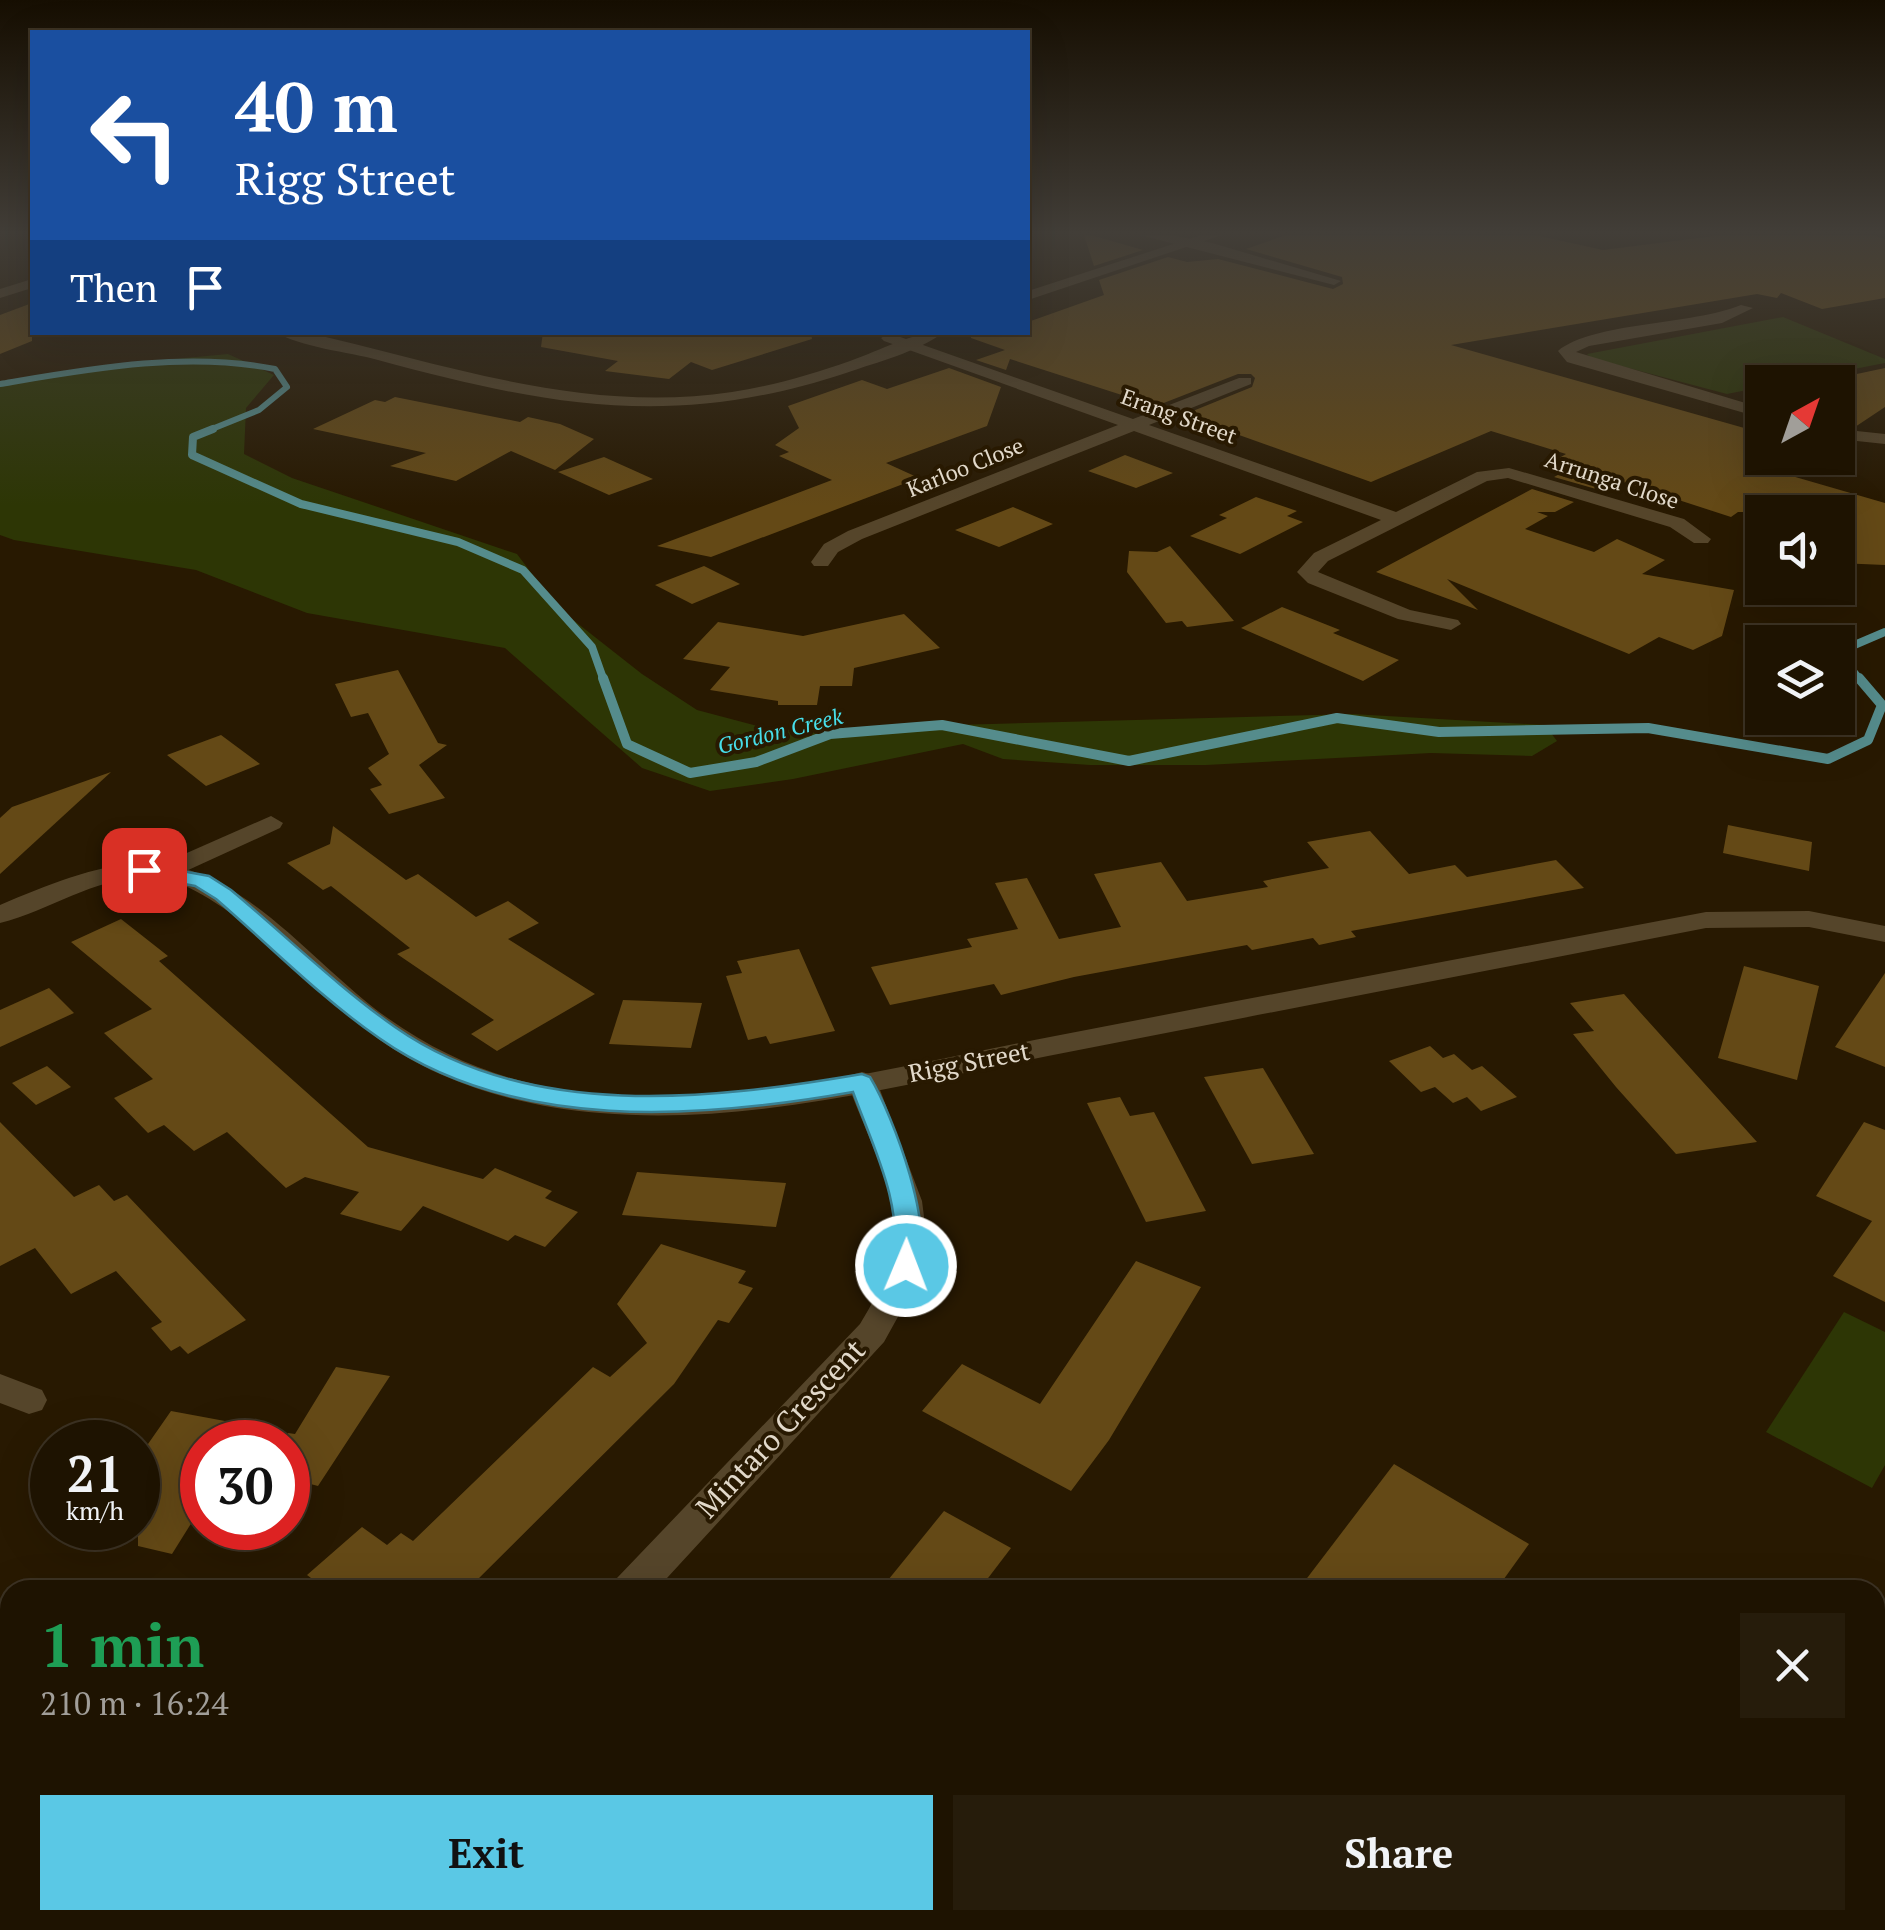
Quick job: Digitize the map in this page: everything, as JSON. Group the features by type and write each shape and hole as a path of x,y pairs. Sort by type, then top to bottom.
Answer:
{"street":[{"path":"1682,325 1586,342 1566,352 1573,359 1745,408"},
{"path":"297,335 443,372 579,400 640,405 745,396 908,339"},
{"name":"Erang Street","path":"326,341 463,362 604,391 675,396 723,389 889,338 908,339 1397,519"},
{"name":"Karloo Close","path":"821,562 831,548 855,535 1244,380"},
{"path":"1855,436 1885,439"},
{"name":"Arrunga Close","path":"1451,624 1404,615 1307,572 1321,558 1484,476 1509,473 1677,524 1700,539"},
{"name":"Rigg Street","path":"164,872 271,823"},
{"name":"Rigg Street","path":"0,915 86,880 118,873 164,872 201,880 224,895 388,1034 454,1070 559,1098 678,1106 753,1101 862,1082 1706,920 1829,921 1885,934"},
{"name":"Rigg Street","path":"1774,918 1885,949"},
{"name":"Mintaro Crescent","path":"640,1580 872,1332 895,1295 911,1240 902,1194 862,1082"}],"green space":[{"path":"1740,325 1803,325 1885,359 1885,363 1855,369 1855,365 1745,365 1745,390 1727,394 1587,354"},
{"path":"228,354 274,375 246,408 244,454 292,478 517,554 558,608 642,674 697,710 772,730 1352,714 1545,725 1557,741 1532,756 1431,753 1206,765 1090,765 1003,759 963,744 793,779 710,791 642,768 505,648 307,613 196,570 0,535 0,384 109,365"},
{"path":"1844,1312 1885,1332 1885,1465 1872,1488 1766,1432"}],"building":[{"path":"0,325 30,325 32,341 0,354"},
{"path":"1030,325 1571,325 1451,345 1745,428 1745,475 1788,475 1885,503 1885,565 1855,564 1855,495 1745,495 1745,512 1731,517 1614,479 1596,489 1554,477 1573,467 1554,461 1566,454 1491,431 1371,482 1183,415 1252,387 1255,378 1251,374 1238,374 1156,406 1010,359 1006,370 976,360 1005,350 971,335 1030,335"},
{"path":"543,335 811,335 812,339 712,370 691,362 669,379 605,371 618,361 541,347"},
{"path":"949,368 1001,387 987,426 886,463 919,478 711,557 657,546 832,480 779,456 789,452 775,445 799,428 788,406 862,380 887,389"},
{"path":"1885,368 1885,407 1855,427 1855,374"},
{"path":"395,397 520,422 528,417 560,424 594,439 555,470 511,451 456,481 390,466 426,453 313,429 375,400 385,402"},
{"path":"1125,455 1173,473 1136,488 1088,471"},
{"path":"604,457 653,479 609,495 558,472"},
{"path":"1532,489 1574,502 1555,512 1537,512 1548,516 1525,529 1594,552 1617,539 1665,560 1642,574 1734,590 1722,636 1693,650 1659,637 1629,654 1447,579 1478,610 1376,572"},
{"path":"1256,497 1297,511 1287,516 1303,522 1240,554 1190,536 1227,518 1219,515"},
{"path":"1013,507 1053,524 999,547 955,530"},
{"path":"1170,546 1234,621 1187,627 1182,621 1166,623 1127,572 1129,551 1157,552"},
{"path":"704,566 740,584 692,604 655,585"},
{"path":"1282,607 1399,660 1363,681 1241,628"},
{"path":"904,614 940,648 854,668 852,686 820,686 817,705 778,705 778,701 710,690 730,667 683,659 718,622 803,636"},
{"path":"398,670 438,743 447,745 419,765 445,798 389,814 370,789 382,785 368,768 389,754 368,713 351,717 335,684"},
{"path":"221,735 260,764 206,786 167,755"},
{"path":"111,772 0,874 0,818 12,807"},
{"path":"1728,825 1812,842 1809,871 1723,853"},
{"path":"333,826 406,880 418,874 476,917 508,901 539,923 508,939 595,994 497,1051 471,1034 494,1020 397,954 410,948 331,886 323,890 287,863 330,844"},
{"path":"1370,831 1409,874 1455,865 1467,877 1556,860 1584,888 1351,931 1356,937 1319,945 1313,938 1252,950 1247,945 1074,977 1001,995 994,984 890,1005 871,967 972,947 967,939 1018,929 995,883 1027,878 1059,939 1121,927 1094,874 1161,862 1187,901 1268,887 1263,881 1329,868 1307,842"},
{"path":"121,919 168,956 159,961 368,1147 483,1179 495,1168 552,1191 545,1198 578,1212 545,1247 515,1235 508,1241 423,1206 401,1231 340,1214 359,1192 305,1177 286,1188 227,1132 194,1151 164,1125 148,1133 114,1098 153,1079 104,1033 152,1009 71,942"},
{"path":"799,949 835,1031 770,1044 766,1036 748,1040 726,976 742,973 737,961"},
{"path":"1744,966 1819,986 1797,1080 1718,1058"},
{"path":"1885,973 1885,1067 1835,1047"},
{"path":"49,988 74,1013 0,1047 0,1010"},
{"path":"1624,994 1757,1142 1676,1154 1573,1034 1594,1031 1570,1003"},
{"path":"623,1000 702,1003 691,1048 609,1044"},
{"path":"1430,1046 1443,1058 1454,1054 1472,1070 1482,1066 1517,1097 1481,1111 1467,1097 1453,1103 1435,1087 1421,1092 1389,1061"},
{"path":"47,1066 71,1087 36,1105 12,1083"},
{"path":"1263,1068 1314,1154 1252,1164 1204,1077"},
{"path":"1120,1097 1130,1116 1154,1112 1206,1211 1146,1222 1087,1103"},
{"path":"0,1122 74,1197 99,1185 114,1201 127,1195 246,1320 188,1354 180,1346 171,1351 151,1328 162,1322 116,1271 71,1294 35,1248 0,1266"},
{"path":"1864,1122 1885,1130 1885,1302 1833,1276 1872,1221 1816,1196"},
{"path":"637,1172 786,1183 776,1227 622,1215"},
{"path":"661,1244 746,1271 738,1283 753,1288 729,1323 718,1320 674,1384 477,1580 314,1580 307,1575 362,1527 387,1545 401,1533 413,1541 593,1367 610,1377 647,1343 617,1304"},
{"path":"1136,1261 1201,1287 1109,1440 1071,1491 922,1411 962,1364 1040,1404"},
{"path":"336,1367 390,1376 318,1486 310,1484 310,1420 304,1420"},
{"path":"171,1411 220,1420 180,1420 180,1541 172,1554 155,1550 160,1550 160,1427"},
{"path":"1394,1464 1529,1544 1503,1580 1306,1580"},
{"path":"944,1511 1011,1548 987,1580 888,1580"}],"waterway":[{"name":"Gordon Creek","path":"0,384 172,362 275,369 287,387 259,410 207,431"},
{"name":"Gordon Creek","path":"213,429 193,437 192,455 301,504 458,542 523,570 592,647 604,681"},
{"name":"Gordon Creek","path":"1855,645 1885,632"},
{"name":"Gordon Creek","path":"1855,674 1861,681"},
{"name":"Gordon Creek","path":"603,678 627,744 690,773 756,762 830,734 942,725 1129,761 1337,718 1439,732 1648,728 1828,759 1868,740 1882,705 1859,678"}],"route":[{"path":"144,870 201,880 224,895 388,1034 454,1070 503,1085 559,1098 678,1106 753,1101 862,1082 902,1194 911,1240 906,1266"}]}
